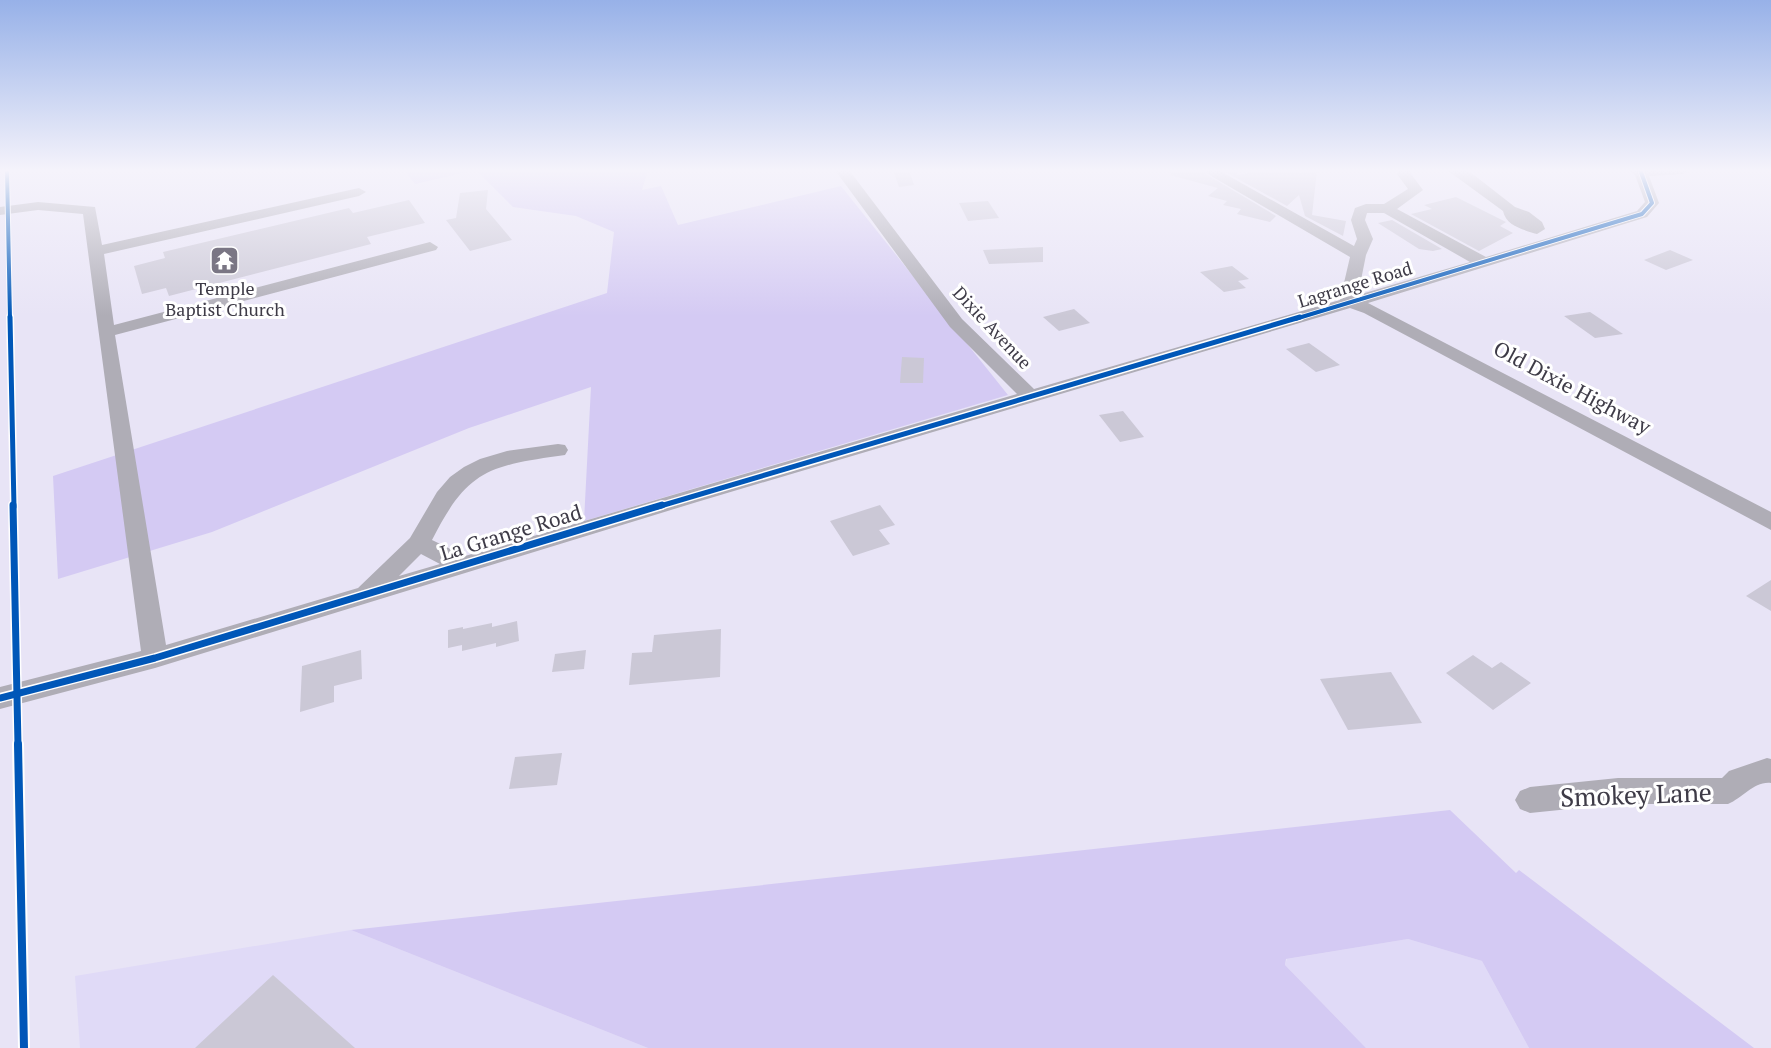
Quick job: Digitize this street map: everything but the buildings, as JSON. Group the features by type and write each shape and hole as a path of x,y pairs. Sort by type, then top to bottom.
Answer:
{"street":[{"path":"91,219 155,658"},
{"path":"95,250 237,219"},
{"name":"Dixie Avenue","path":"878,219 956,323 1030,396"},
{"path":"1294,219 1358,255"},
{"path":"1348,302 1358,255 1365,239 1358,219"},
{"path":"1406,219 1484,263"},
{"path":"1529,219 1537,225 1537,229 1562,240"},
{"name":"Lagrange Road","path":"1030,396 1627,219"},
{"path":"106,332 430,247"},
{"name":"Old Dixie Highway","path":"1348,302 1370,309 1441,345 1771,522"},
{"name":"La Grange Road","path":"0,698 155,658 1030,396"},
{"path":"363,595 419,543 449,491 464,475 484,464 517,455 558,450"},
{"path":"419,543 462,565"},
{"name":"Smokey Lane","path":"1530,800 1618,790 1728,791 1738,780 1767,770 1771,771"}],"shaded area":[{"path":"583,219 675,219 678,225 703,219 867,219 1008,395 584,521 591,387 469,428 212,532 58,579 53,476 607,293 614,232"},
{"path":"1450,810 1516,873 1519,870 1754,1048 1529,1048 1482,961 1408,939 1286,959 1285,965 1366,1048 648,1048 351,930"},
{"path":"351,930 648,1048 80,1048 75,976"},
{"path":"1408,939 1482,961 1529,1048 1366,1048 1285,965 1287,959"}],"cycle path":[{"path":"8,219 24,1048"},
{"path":"0,698 155,658 1626,219"}],"place":[{"name":"Temple Baptist Church","path":"225,260"}]}
